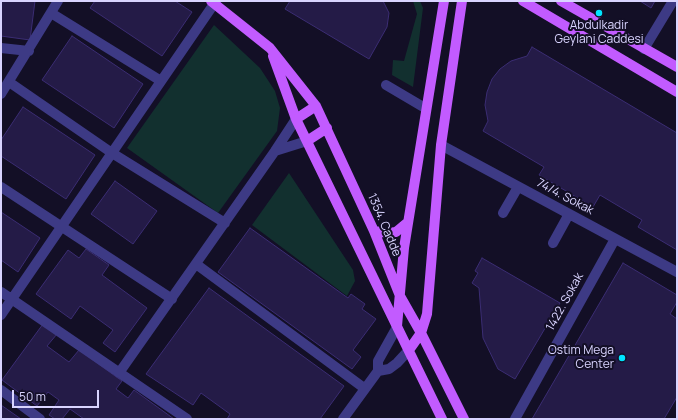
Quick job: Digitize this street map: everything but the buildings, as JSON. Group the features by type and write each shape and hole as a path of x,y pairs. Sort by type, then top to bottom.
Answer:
{"main road":[{"path":"397,327 408,222 425,108 444,1"},
{"path":"409,350 421,333 427,314 441,145 462,1"},
{"path":"523,1 677,92"},
{"path":"561,1 677,67"},
{"name":"1354. Cadde","path":"214,2 270,48 316,106 374,231 400,296 421,333 464,419"},
{"path":"270,48 296,119 442,419"},
{"path":"296,119 316,106"},
{"path":"307,141 327,128"},
{"path":"374,231 388,234 396,232 408,222"}],"street":[{"path":"1,94 29,51 58,1"},
{"path":"644,49 674,1"},
{"path":"1,315 162,81 214,2"},
{"path":"52,13 162,81"},
{"path":"1,48 29,51"},
{"path":"9,82 112,153 225,223"},
{"path":"386,85 425,108"},
{"path":"120,373 296,119"},
{"path":"275,151 307,141"},
{"name":"74/4. Sokak","path":"441,145 677,272"},
{"path":"1,187 172,299"},
{"path":"503,213 518,187"},
{"path":"553,243 570,214"},
{"name":"1422. Sokak","path":"515,419 615,239"},
{"path":"196,264 364,388"},
{"path":"1,292 187,419"},
{"path":"343,419 364,388 378,371 378,361 397,327"},
{"path":"378,371 389,369 409,350"},
{"path":"1,390 40,419"}],"green space":[{"path":"413,1 420,1 423,8 413,87 392,75 393,60 404,61 417,14"},
{"path":"214,25 260,68 275,91 280,108 277,131 218,213 127,148"},
{"path":"289,173 353,270 355,281 347,296 252,225"}],"place":[{"name":"Abdulkadir Geylani Caddesi","path":"599,13"},
{"name":"Ostim Mega Center","path":"622,358"}]}
